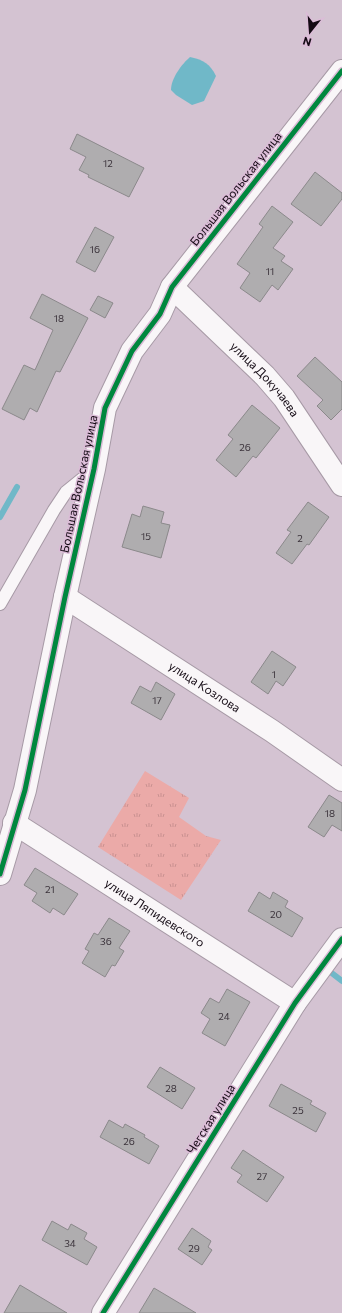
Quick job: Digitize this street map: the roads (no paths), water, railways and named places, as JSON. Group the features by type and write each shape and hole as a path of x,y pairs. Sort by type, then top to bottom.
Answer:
{"street":[{"name":"Большая Вольская улица","path":"0,874 25,790 65,597 94,469 105,408 132,351 160,314 172,287 342,71"},
{"name":"улица Докучаева","path":"172,287 266,376 284,398 342,485"},
{"name":"улица Козлова","path":"65,597 272,731 342,780"},
{"name":"улица Ляпидевского","path":"14,823 295,1003"},
{"name":"Чегская улица","path":"103,1313 295,1003 342,939"}],"lane":[{"path":"0,604 54,510 66,492 94,469"}],"water":[{"path":"190,57 206,63 216,76 204,101 192,105 171,90 171,85 180,67"}],"waterway":[{"path":"0,517 17,487"},
{"path":"333,974 342,981"}]}
